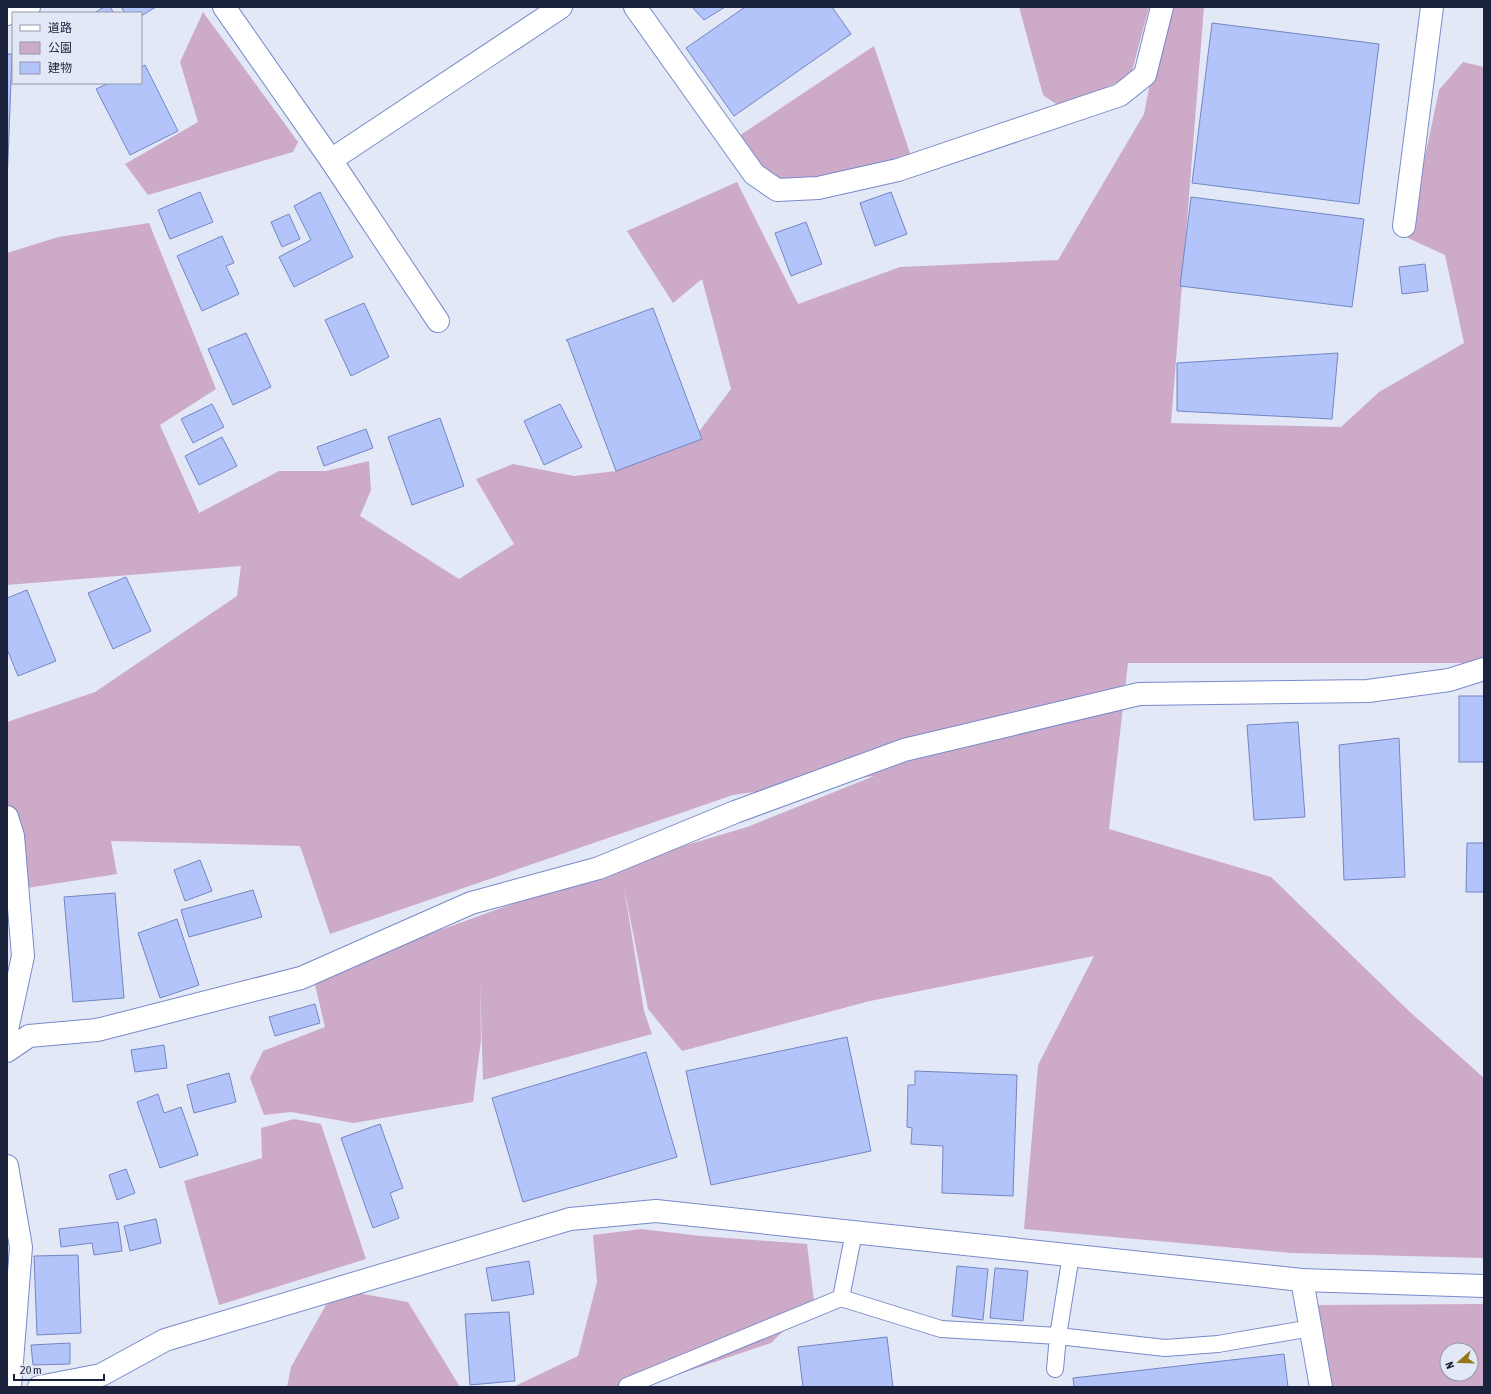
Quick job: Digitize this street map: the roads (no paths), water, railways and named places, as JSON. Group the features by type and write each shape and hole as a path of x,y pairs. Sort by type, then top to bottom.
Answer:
{"street":[{"path":"13,12 29,7"},
{"path":"224,7 331,160 438,321"},
{"path":"331,160 561,7"},
{"path":"635,7 754,174 777,190 818,188 898,170 1120,95 1145,76 1162,7"},
{"path":"1404,226 1432,7"},
{"path":"7,1051 29,1036 96,1030 301,978 471,903 599,868 735,812 904,750 1139,694 1368,691 1449,680 1484,669"},
{"path":"7,817 13,836 23,956 7,1030"},
{"path":"7,1166 21,1247 12,1294 10,1387"},
{"path":"39,1387 102,1381 165,1340 570,1219 656,1211 1302,1280 1484,1286"},
{"path":"1302,1280 1321,1387"}],"lane":[{"path":"841,1298 854,1232"},
{"path":"1055,1369 1058,1336 1071,1255"},
{"path":"625,1387 841,1298 942,1329 1058,1336 1165,1348 1218,1344 1311,1328"}]}
